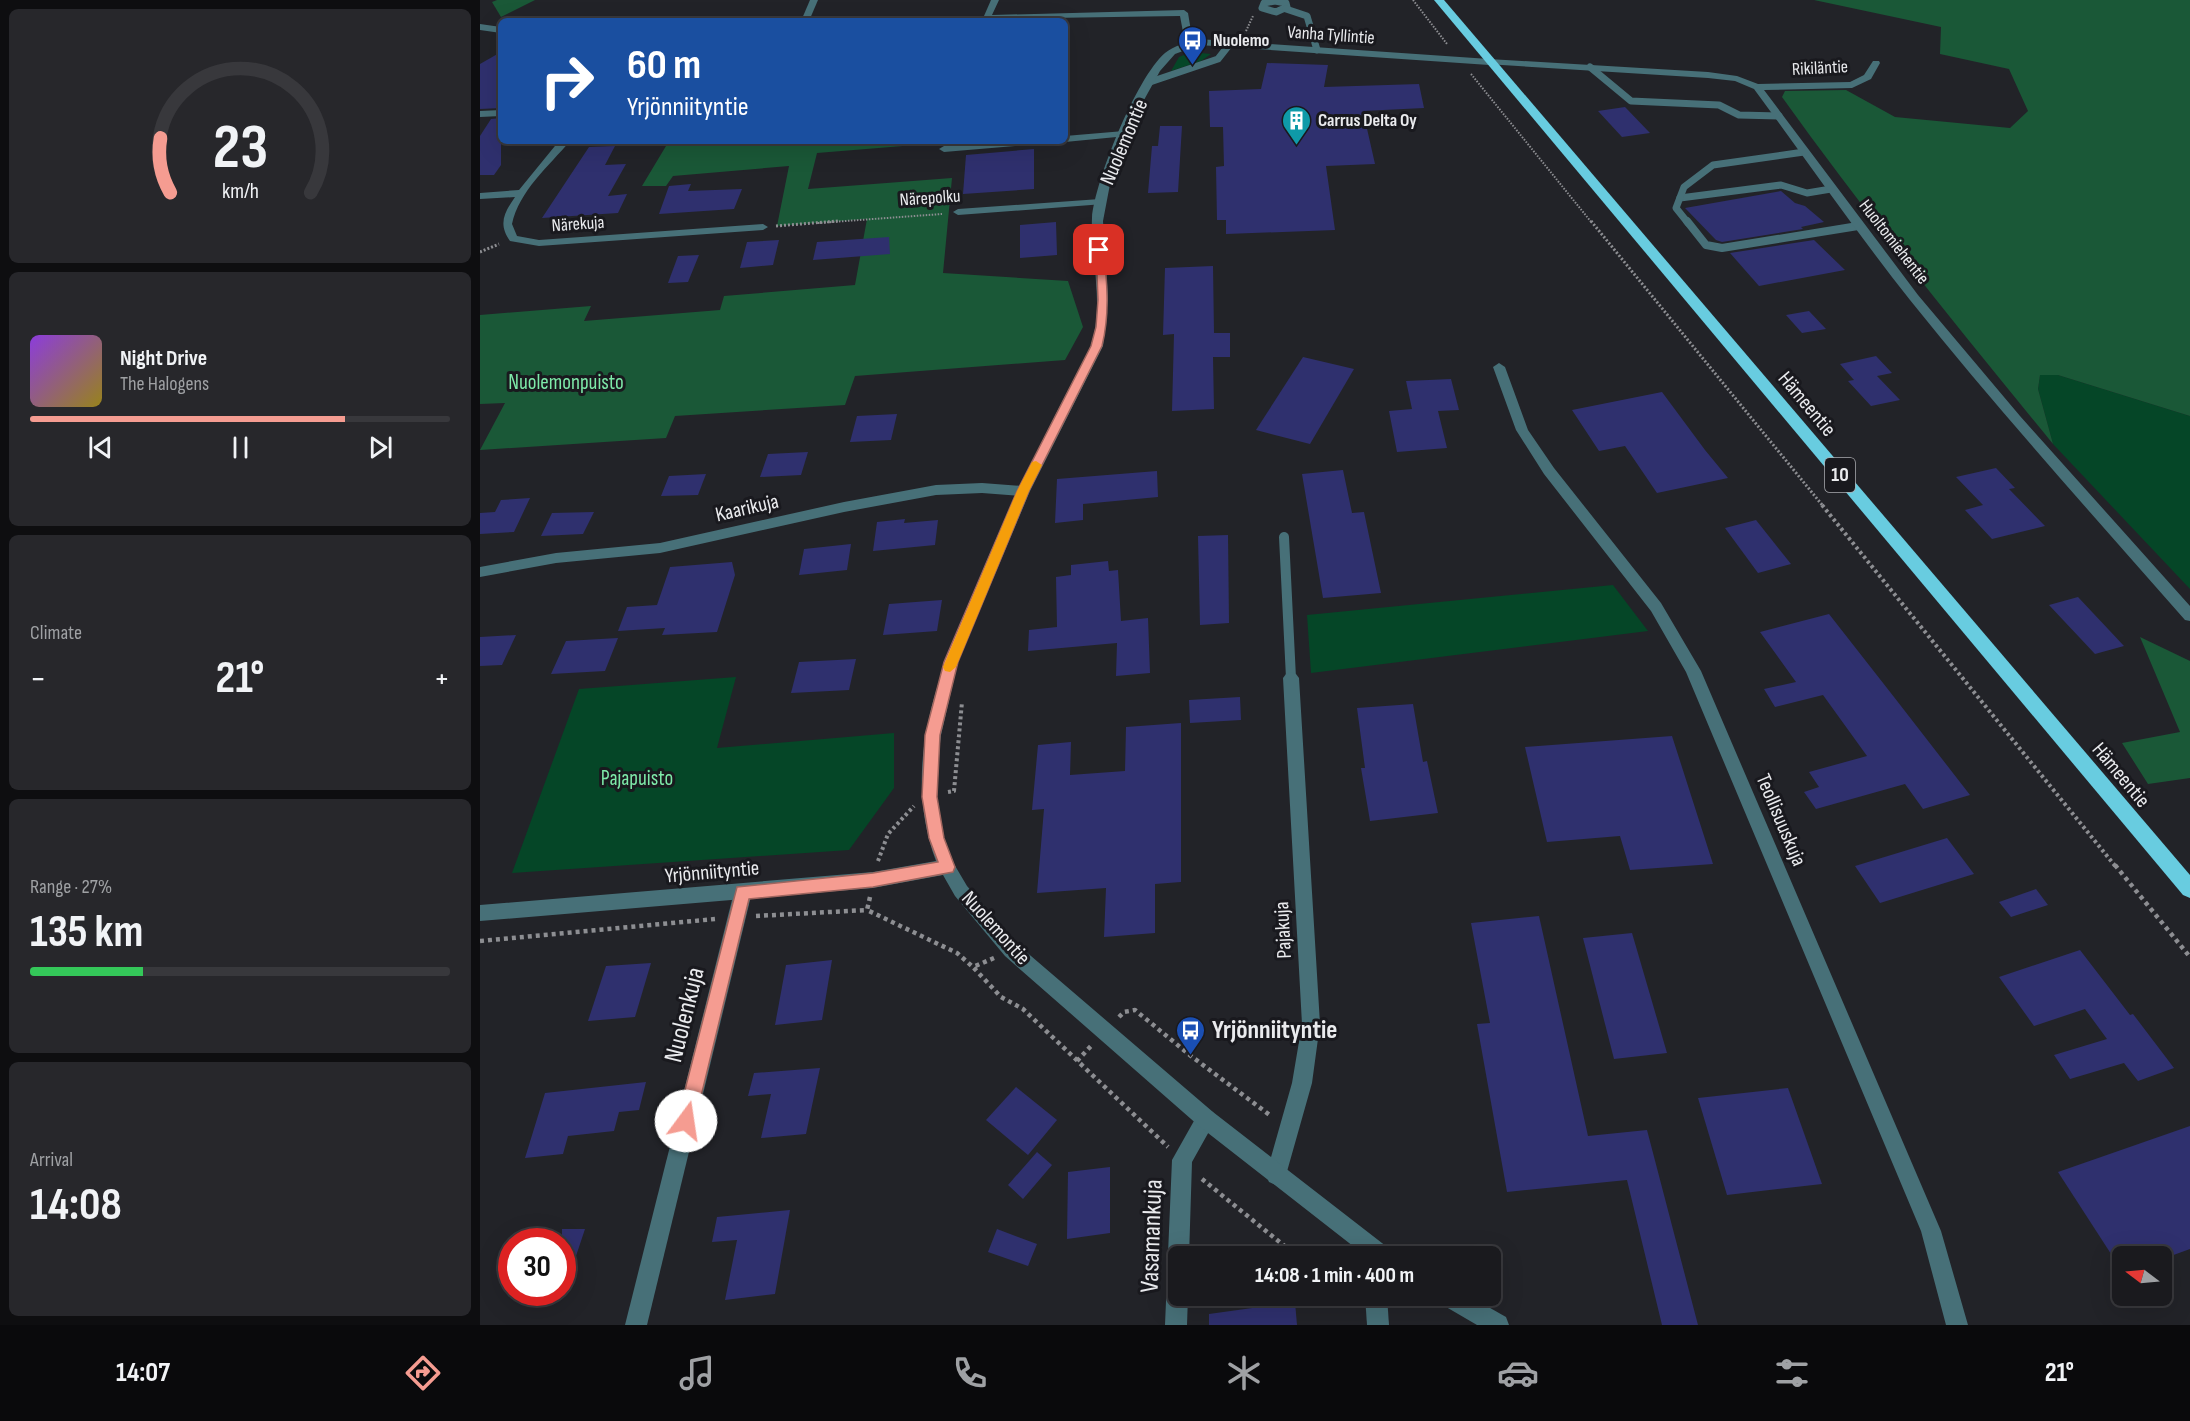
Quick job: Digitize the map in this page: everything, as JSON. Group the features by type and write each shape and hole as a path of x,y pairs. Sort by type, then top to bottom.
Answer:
{"highway":[{"name":"Hämeentie","path":"1439,0 2190,890"}],"street":[{"path":"806,18 814,0"},
{"path":"995,0 987,18 1186,10 1187,32 1198,42"},
{"path":"480,27 498,30"},
{"name":"Vanha Tyllintie","path":"1198,42 1489,62"},
{"name":"Nuolemontie","path":"1198,42 1167,56 1150,82 1110,166 1100,202 1098,238 1103,300 1102,327 1096,346 1023,491 951,662 933,735 929,797 936,838 948,867 961,891 1011,950 1206,1119 1367,1246"},
{"path":"1489,62 1718,76 1737,78 1757,87"},
{"name":"Rikiläntie","path":"1757,87 1852,85 1868,77 1875,63"},
{"name":"Huoltomiehentie","path":"1757,87 1858,226 2021,426 2190,616"},
{"path":"480,114 498,113"},
{"path":"1068,139 1124,134"},
{"name":"Närekuja","path":"563,144 522,193 507,222 508,231 514,239 527,243 763,227"},
{"path":"944,149 1003,144"},
{"path":"480,196 522,193"},
{"name":"Närepolku","path":"958,212 1100,202"},
{"name":"Teollisuuskuja","path":"1498,367 1522,430 1549,471 1656,607 1693,671 1931,1231 1957,1325"},
{"name":"Kaarikuja","path":"480,572 556,558 660,548 844,507 936,490 982,488 1023,491"},
{"name":"Pajakuja","path":"1276,1175 1302,1083 1311,1024 1291,678"},
{"name":"Yrjönniityntie","path":"480,913 873,880 948,867"},
{"name":"Nuolenkuja","path":"636,1325 743,892"},
{"name":"Vasamankuja","path":"1176,1325 1182,1160 1206,1119"},
{"path":"1377,1306 1378,1325"},
{"path":"1466,1306 1498,1325"}],"lane":[{"path":"1286,9 1307,16 1317,50"},
{"path":"1150,82 1218,59 1228,45"},
{"path":"1590,67 1631,101 1719,105 1739,115 1779,116"},
{"path":"1804,152 1713,165 1684,187 1676,208 1706,245 1722,248 1858,226"},
{"path":"1680,198 1781,185 1807,194 1831,189"},
{"path":"1284,537 1291,678"}],"path":[{"path":"1413,0 1459,60 2190,957"},
{"path":"1244,38 1253,15"},
{"path":"1249,24 1257,24"},
{"name":"Närepolku","path":"763,227 958,212"},
{"path":"867,910 880,849 888,834 909,808 929,797 954,790 962,700"},
{"path":"480,940 737,917 867,910 957,954 973,967 1001,997 1023,1010 1232,1205 1284,1246"},
{"path":"973,967 1011,950"},
{"path":"1077,1060 1124,1012 1135,1010 1191,1056 1289,1129"}],"green space":[{"path":"535,0 501,17 492,2"},
{"path":"1814,0 2190,0 2190,416 2058,375 2040,375 2038,389 2053,444 1881,229 1782,97 1785,91 1846,90 1895,117 2010,128 2028,111 2009,69 1940,54 1941,27"},
{"path":"1191,52 1211,54 1201,61 1171,71 1179,57"},
{"name":"Nuolemonpuisto","path":"667,144 903,144 903,146 817,153 808,189 952,178 943,273 1068,281 1083,327 1065,360 855,376 845,405 675,416 666,438 480,450 505,403 480,404 480,315 591,306 584,321 720,310 724,296 855,285 867,219 777,226 789,166 673,176 666,186 642,186"},
{"path":"2040,375 2058,375 2190,416 2190,589 2053,444 2038,389"},
{"path":"1613,585 1648,631 1311,673 1307,615"},
{"path":"2140,637 2190,661 2190,778 2148,784 2122,743 2180,732"},
{"name":"Pajapuisto","path":"736,677 717,748 894,733 894,788 849,850 512,873 579,689"}],"building":[{"path":"498,54 498,108 480,109 480,64"},
{"name":"Carrus Delta Oy","path":"1267,63 1328,65 1324,87 1419,84 1424,108 1363,111 1375,164 1326,166 1335,230 1226,234 1226,220 1217,220 1216,167 1224,166 1223,127 1210,127 1209,91 1261,89"},
{"path":"1625,107 1650,133 1622,137 1598,111"},
{"path":"498,118 501,165 494,175 480,175 480,136 491,119"},
{"path":"1160,126 1182,126 1178,192 1148,193 1152,146 1158,146"},
{"path":"615,146 605,165 626,164 608,196 627,194 618,213 542,218 589,147"},
{"path":"1034,149 1034,189 963,194 966,155"},
{"path":"691,184 688,191 742,189 734,209 659,214 669,186"},
{"path":"1781,191 1795,203 1805,206 1824,222 1801,227 1803,229 1722,242 1716,240 1685,208"},
{"path":"1056,222 1057,255 1020,258 1020,225"},
{"path":"889,237 890,254 813,260 817,242"},
{"path":"779,240 773,265 740,268 747,242"},
{"path":"1814,240 1845,270 1759,286 1730,253"},
{"path":"699,255 688,282 668,283 678,256"},
{"path":"1213,266 1214,333 1230,333 1230,357 1213,357 1214,409 1172,411 1174,334 1163,335 1165,268"},
{"path":"1809,311 1826,329 1802,333 1786,315"},
{"path":"1876,356 1892,373 1877,376 1900,400 1871,406 1848,381 1854,380 1840,364"},
{"path":"1303,357 1354,369 1310,444 1256,430"},
{"path":"1451,379 1459,410 1438,411 1447,448 1397,452 1389,411 1412,409 1406,381"},
{"path":"1662,392 1728,478 1657,493 1625,446 1599,451 1572,410"},
{"path":"897,414 891,440 850,442 857,416"},
{"path":"808,452 801,475 760,477 768,454"},
{"path":"1996,468 2015,488 2009,489 2045,526 1992,539 1965,510 1983,505 1956,477"},
{"path":"1343,470 1352,513 1364,512 1381,593 1323,598 1302,474"},
{"path":"1157,471 1158,497 1083,504 1083,520 1055,523 1057,479"},
{"path":"706,474 698,495 661,496 669,476"},
{"path":"530,498 514,532 480,534 480,513 495,512 501,500"},
{"path":"594,512 583,534 541,536 552,513"},
{"path":"905,519 904,523 938,520 935,545 873,551 877,522"},
{"path":"1756,520 1791,564 1758,573 1725,528"},
{"path":"1228,535 1229,623 1200,625 1198,536"},
{"path":"851,544 847,570 799,575 804,549"},
{"path":"1108,561 1109,571 1118,570 1121,621 1148,618 1150,673 1116,676 1117,643 1028,651 1029,630 1057,627 1056,577 1071,575 1071,565"},
{"path":"732,562 735,575 717,632 662,635 665,628 618,631 627,607 657,605 670,567"},
{"path":"2078,597 2124,646 2095,654 2049,605"},
{"path":"942,600 937,631 883,635 889,604"},
{"path":"1829,614 1970,795 1923,809 1905,784 1816,809 1804,792 1819,787 1809,772 1867,756 1823,695 1775,707 1764,689 1796,682 1760,632"},
{"path":"516,635 502,665 480,666 480,637"},
{"path":"618,638 605,671 551,674 566,641"},
{"path":"856,659 849,690 791,693 799,662"},
{"path":"1240,697 1241,720 1190,723 1189,700"},
{"path":"1413,704 1423,762 1427,761 1438,813 1370,821 1361,768 1365,768 1357,708"},
{"path":"1181,723 1181,882 1155,884 1155,933 1104,937 1106,888 1037,893 1044,809 1032,810 1038,745 1071,742 1070,775 1125,771 1126,727"},
{"path":"1672,736 1713,864 1630,870 1620,836 1547,842 1525,747"},
{"path":"1947,838 1974,874 1880,903 1855,866"},
{"path":"2036,889 2048,905 2011,917 1999,902"},
{"path":"1539,916 1588,1136 1647,1130 1698,1325 1662,1325 1627,1180 1507,1192 1477,1024 1490,1023 1471,923"},
{"path":"1632,933 1667,1053 1614,1059 1583,938"},
{"path":"2080,950 2174,1068 2138,1081 2124,1063 2070,1079 2054,1055 2107,1039 2085,1009 2034,1026 1999,977"},
{"path":"832,960 822,1020 775,1025 786,965"},
{"path":"651,963 635,1017 588,1021 606,966"},
{"path":"820,1068 806,1134 761,1138 771,1094 748,1096 754,1073"},
{"path":"646,1082 639,1110 619,1112 614,1131 568,1136 563,1154 525,1158 545,1093"},
{"path":"1016,1087 1057,1120 1028,1155 986,1120"},
{"path":"1788,1088 1822,1184 1727,1195 1698,1098"},
{"path":"2190,1126 2190,1249 2172,1256 2172,1246 2112,1246 2112,1255 2058,1172"},
{"path":"1037,1152 1052,1165 1023,1199 1008,1185"},
{"path":"1110,1167 1110,1233 1067,1239 1068,1172"},
{"path":"790,1210 775,1294 725,1300 737,1240 712,1242 717,1217"},
{"path":"576,1229 585,1229 576,1256"},
{"path":"997,1229 1037,1244 1028,1266 988,1252"},
{"path":"1266,1306 1295,1306 1297,1325 1209,1325 1209,1314"}],"slow traffic":[{"path":"950,667 1036,465"}],"place":[{"name":"Nuolemo","path":"1192,66"},
{"name":"Carrus Delta Oy","path":"1297,146"},
{"name":"Yrjönniityntie","path":"1191,1056"}],"route":[{"path":"686,1121 743,892 873,880 948,867 936,838 929,797 929,769 933,735 951,662 1023,491 1096,346 1102,327 1103,300 1099,250"}]}
